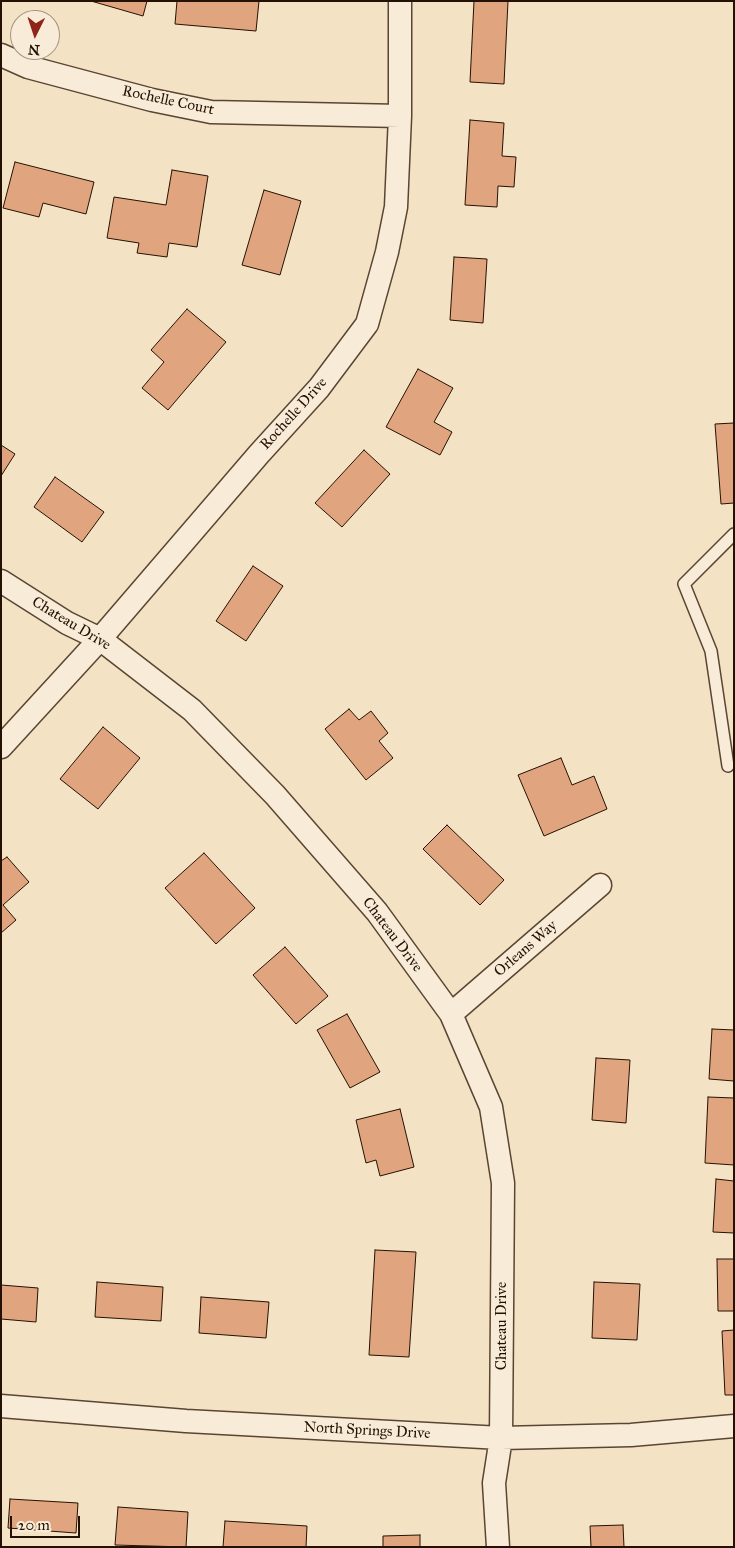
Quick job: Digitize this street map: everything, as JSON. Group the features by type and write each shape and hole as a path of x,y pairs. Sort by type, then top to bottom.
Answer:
{"street":[{"name":"Rochelle Drive","path":"1,746 100,639 259,454 319,388 368,324 387,252 396,207 400,116 400,1"},
{"name":"Rochelle Court","path":"1,55 37,70 152,100 211,112 400,116"},
{"name":"Chateau Drive","path":"1,581 67,623 100,639 192,710 275,795 377,912 452,1014 491,1107 503,1183 501,1438 494,1483 498,1547"},
{"name":"Orleans Way","path":"452,1014 600,885"},
{"name":"North Springs Drive","path":"1,1406 186,1421 501,1438 631,1435 734,1426"}],"lane":[{"path":"728,766 712,651 684,584 734,534"}],"building":[{"path":"91,1 147,1 143,16"},
{"path":"177,1 259,1 256,31 175,24"},
{"path":"474,1 508,1 504,84 470,82"},
{"path":"470,120 504,123 502,156 516,157 514,187 498,186 497,207 465,205"},
{"path":"15,162 94,182 86,214 43,203 39,217 3,208"},
{"path":"172,170 208,176 197,247 169,243 167,257 137,253 139,243 107,238 114,197 166,205"},
{"path":"264,190 301,201 280,275 242,265"},
{"path":"454,257 487,259 483,323 450,320"},
{"path":"187,309 226,342 168,410 142,388 164,362 151,350"},
{"path":"418,369 453,388 434,422 452,432 440,455 386,427"},
{"path":"734,423 734,503 721,504 715,424"},
{"path":"1,445 15,454 1,476"},
{"path":"364,450 390,474 342,527 315,503"},
{"path":"55,477 104,512 82,542 34,507"},
{"path":"253,566 283,586 246,641 216,621"},
{"path":"349,709 359,720 371,711 388,733 379,741 393,758 366,780 325,729"},
{"path":"103,727 140,758 98,809 60,779"},
{"path":"561,758 572,785 594,776 607,809 544,836 518,775"},
{"path":"447,825 504,880 480,905 423,849"},
{"path":"204,853 255,908 216,944 165,888"},
{"path":"7,857 29,882 3,905 16,920 1,933 1,861"},
{"path":"285,947 328,996 296,1024 253,975"},
{"path":"347,1014 380,1072 350,1088 317,1030"},
{"path":"712,1029 734,1030 734,1081 709,1079"},
{"path":"596,1058 630,1060 626,1123 592,1120"},
{"path":"708,1097 734,1098 734,1165 705,1163"},
{"path":"400,1109 414,1167 380,1176 376,1160 366,1163 356,1120"},
{"path":"716,1179 734,1181 734,1233 713,1232"},
{"path":"375,1250 416,1252 409,1357 369,1355"},
{"path":"717,1259 734,1259 734,1311 718,1311"},
{"path":"97,1282 163,1287 161,1321 95,1317"},
{"path":"594,1282 640,1284 637,1340 592,1338"},
{"path":"1,1285 38,1288 36,1322 1,1319"},
{"path":"201,1297 269,1302 266,1338 199,1333"},
{"path":"734,1330 734,1395 725,1395 722,1331"},
{"path":"10,1499 78,1503 76,1533 8,1528"},
{"path":"118,1507 188,1512 186,1547 115,1545"},
{"path":"225,1521 307,1526 306,1547 223,1547"},
{"path":"623,1525 624,1547 591,1547 590,1526"},
{"path":"420,1535 420,1547 383,1547 383,1536"}]}
